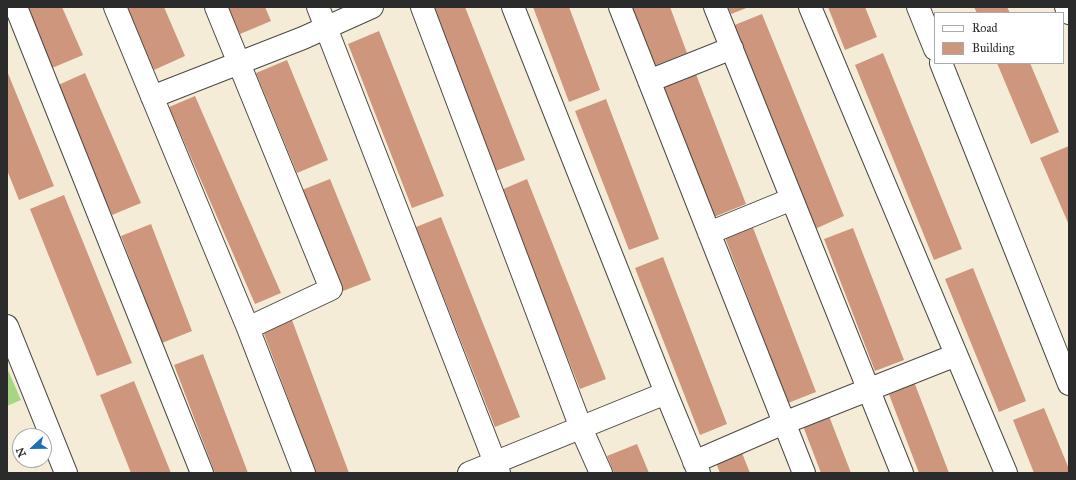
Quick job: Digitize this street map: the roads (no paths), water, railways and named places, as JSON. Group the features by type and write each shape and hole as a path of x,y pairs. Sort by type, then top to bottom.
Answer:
{"street":[{"path":"16,7 202,473"},
{"path":"115,7 248,328 304,473"},
{"path":"216,7 331,289 248,328"},
{"path":"318,7 496,468"},
{"path":"152,98 327,27 372,7"},
{"path":"422,7 582,428 601,473"},
{"path":"513,7 666,393 697,467 784,423 956,355"},
{"path":"620,7 804,473"},
{"path":"715,7 902,473"},
{"path":"810,7 1006,473"},
{"path":"918,7 934,47"},
{"path":"1066,7 1069,13"},
{"path":"649,81 732,48"},
{"path":"941,64 1069,384"},
{"path":"709,233 792,199"},
{"path":"7,326 66,473"},
{"path":"469,473 496,468 582,428 666,393"}]}
